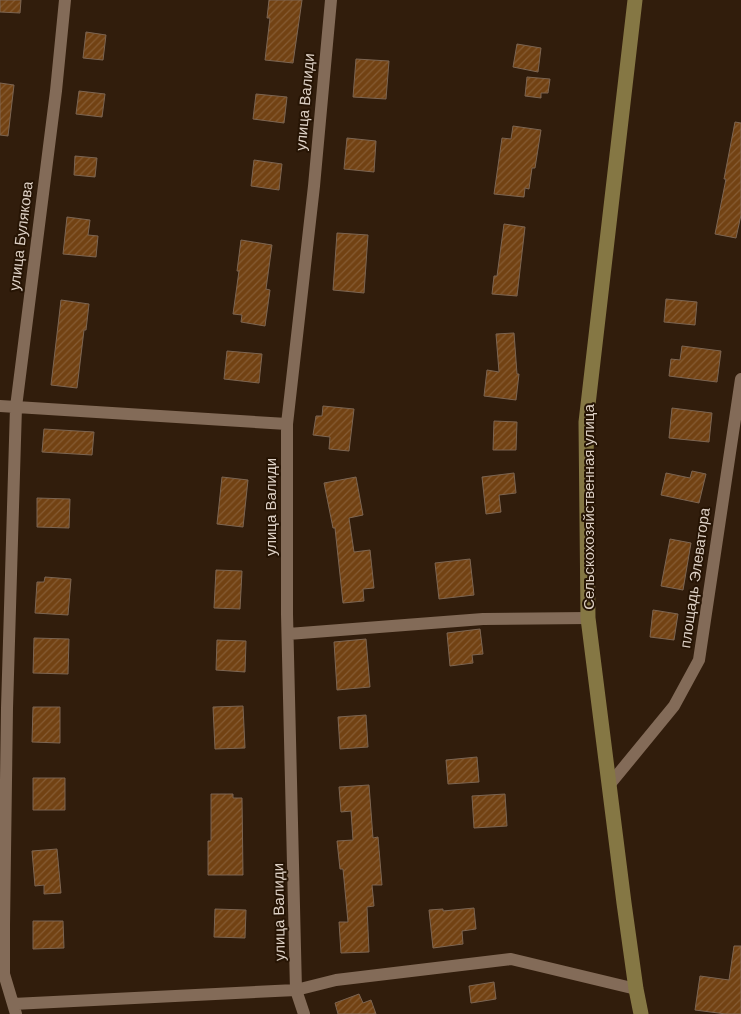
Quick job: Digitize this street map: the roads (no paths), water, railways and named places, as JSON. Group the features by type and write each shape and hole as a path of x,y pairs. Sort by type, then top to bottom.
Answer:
{"main road":[{"name":"Сельскохозяйственная улица","path":"634,0 586,422 588,618 636,989 641,1014"}],"street":[{"name":"улица Булякова","path":"15,1009 4,974 4,926 7,708 16,407 56,91 65,0"},
{"name":"улица Валиди","path":"304,1014 296,990 288,634 287,424 314,186 331,0"},
{"name":"площадь Элеватора","path":"610,784 674,706 699,660 741,379"},
{"path":"0,406 287,424"},
{"path":"288,634 483,619 588,618"},
{"path":"15,1009 296,990 336,980 512,959 636,989"}]}
